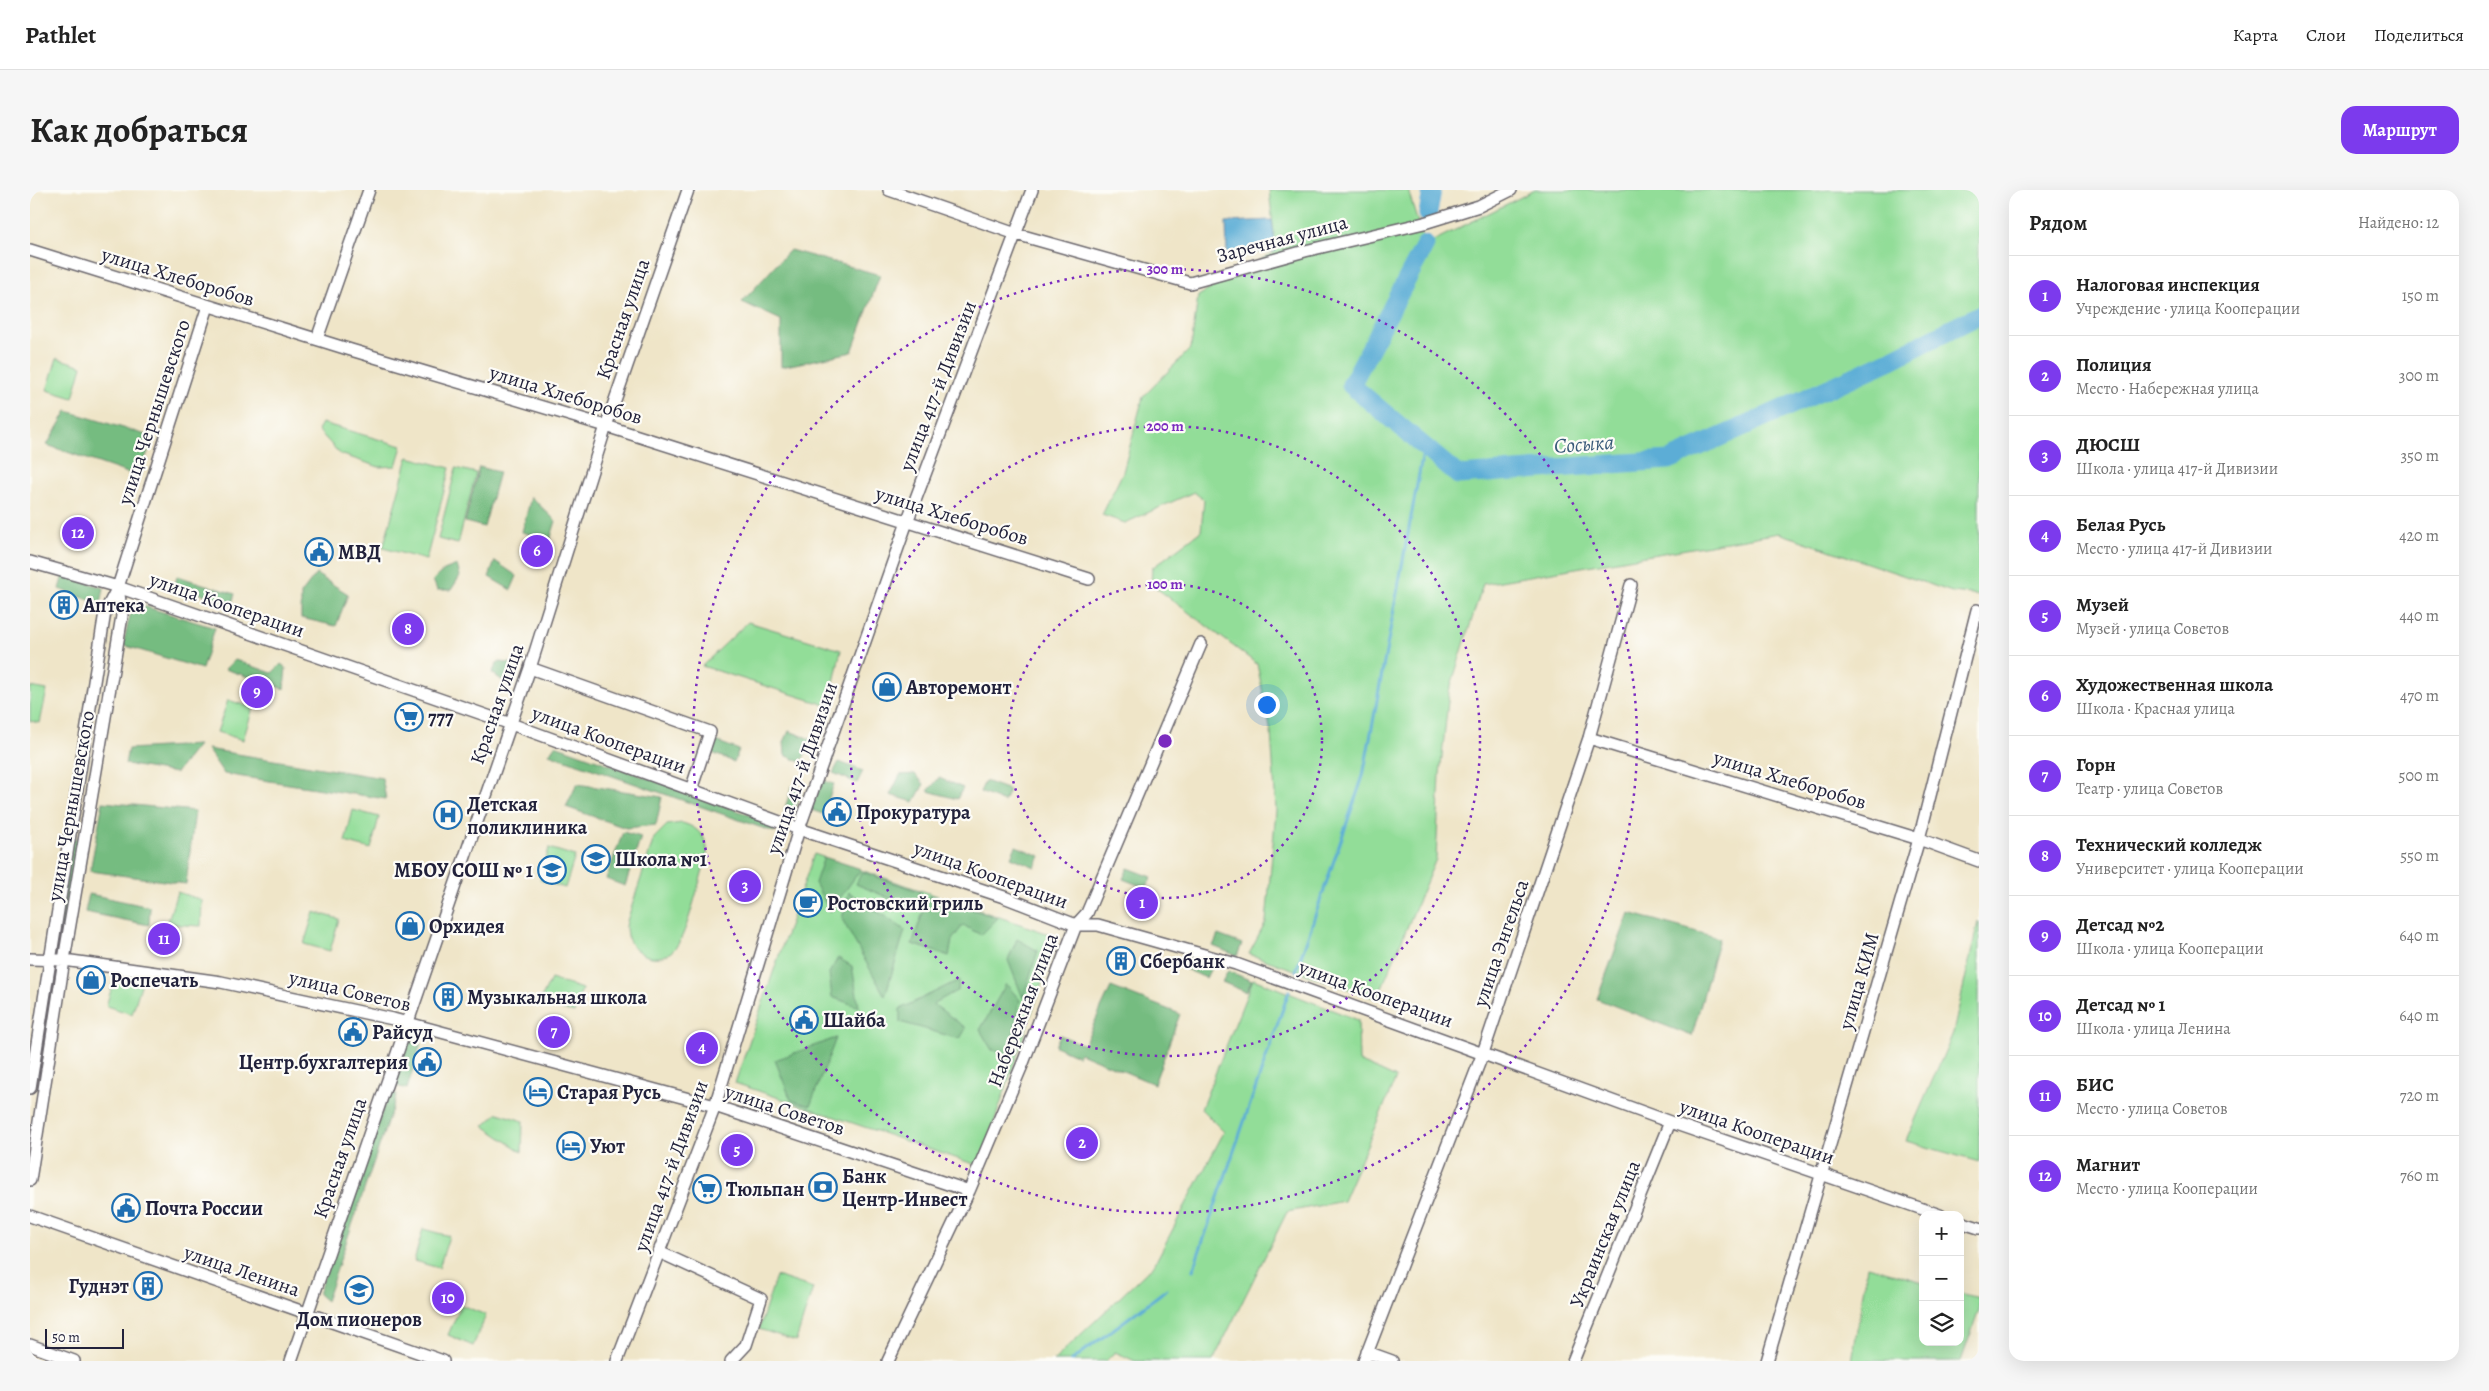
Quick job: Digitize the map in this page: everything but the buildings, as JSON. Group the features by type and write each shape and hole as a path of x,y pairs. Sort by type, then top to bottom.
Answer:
{"street":[{"path":"317,339 369,190"},
{"name":"Красная улица","path":"291,1361 530,668 606,426 688,190"},
{"name":"Заречная улица","path":"889,190 1016,234 1190,283 1305,251 1424,223 1479,206 1511,190"},
{"name":"улица 417-й Дивизии","path":"617,1361 715,1106 799,829 907,522 1032,190"},
{"name":"улица Хлеборобов","path":"30,250 208,306 606,426 1089,579"},
{"name":"улица Чернышевского","path":"30,1088 105,612 118,587 208,306"},
{"name":"улица Кооперации","path":"30,562 118,587 510,724 799,829 960,882 1076,925 1098,925 1236,964 1670,1122 1928,1211"},
{"name":"улица Энгельса","path":"1366,1357 1483,1053 1589,738 1631,585"},
{"name":"улица Чернышевского","path":"30,1180 64,960 122,616 118,587"},
{"name":"улица КИМ","path":"1767,1361 1919,839 1977,610"},
{"name":"Набережная улица","path":"888,1361 970,1191 1023,1063 1076,925 1086,913 1201,644"},
{"path":"530,668 710,732 691,790"},
{"name":"улица Хлеборобов","path":"1589,738 1919,839 1979,861"},
{"name":"улица Советов","path":"30,959 64,960 221,982 407,1023 715,1106 970,1191"},
{"name":"Украинская улица","path":"1574,1361 1670,1122"},
{"name":"улица Ленина","path":"30,1216 442,1361"},
{"path":"1964,1223 1979,1228"},
{"path":"659,1252 761,1299 746,1345 732,1361"},
{"path":"30,1345 74,1361"},
{"path":"1366,1357 1392,1361"}],"green space":[{"path":"1269,190 1408,190 1425,245 1535,190 1979,190 1979,595 1952,592 1779,533 1483,584 1449,692 1440,774 1436,859 1377,999 1249,954 1266,922 1276,810 1271,732 1257,664 1151,584 1152,568 1201,531 1204,500 1194,492 1125,523 1102,515 1123,472 1143,397 1191,348 1198,296 1276,251"},
{"path":"790,250 880,275 852,352 781,367 781,320 742,302"},
{"path":"57,358 82,366 73,398 47,390"},
{"path":"67,411 153,437 139,477 47,445"},
{"path":"322,423 402,446 396,466 379,467 340,454 318,430"},
{"path":"408,457 450,468 426,560 383,548"},
{"path":"479,467 499,472 484,527 465,522"},
{"path":"456,468 476,473 458,544 438,539"},
{"path":"531,497 556,521 550,540 522,532"},
{"path":"495,561 517,576 511,590 489,577"},
{"path":"457,565 460,576 451,590 437,590 433,580 444,570"},
{"path":"316,574 348,594 336,626 301,618 301,594"},
{"path":"63,575 104,588 101,604 59,589"},
{"path":"177,576 235,594 232,603 175,586"},
{"path":"133,603 215,628 202,669 123,645"},
{"path":"748,622 841,650 829,706 702,666"},
{"path":"235,660 272,673 281,664 286,668 284,689 225,669"},
{"path":"498,662 511,663 517,667 512,683 503,681 492,673"},
{"path":"30,687 47,690 40,723 30,721"},
{"path":"228,700 253,708 243,740 217,732"},
{"path":"789,731 813,740 801,762 785,755 784,742"},
{"path":"716,741 739,750 734,762 710,752"},
{"path":"198,745 176,773 125,764 128,749"},
{"path":"555,745 775,824 774,832 549,754"},
{"path":"207,749 382,778 386,799 224,774"},
{"path":"839,762 863,771 857,783 833,773"},
{"path":"915,774 924,784 914,802 890,795 900,775"},
{"path":"939,778 963,788 957,799 928,791"},
{"path":"822,780 834,784 823,814 811,810"},
{"path":"985,781 1009,790 1004,802 980,792"},
{"path":"577,784 662,797 656,825 626,828 566,807"},
{"path":"792,786 802,791 794,812 788,814 784,811"},
{"path":"103,802 195,811 186,884 90,871"},
{"path":"353,810 379,817 371,849 345,842"},
{"path":"682,823 694,828 702,836 707,846 706,859 689,918 676,947 668,954 650,957 634,948 626,931 627,921 654,838 667,825"},
{"path":"623,832 641,837 625,886 606,879"},
{"path":"72,838 82,840 62,950 54,949"},
{"path":"1016,846 1040,856 1035,867 1011,857"},
{"path":"549,848 575,856 565,888 540,880"},
{"path":"814,854 1058,937 979,1166 735,1083"},
{"path":"824,857 861,869 830,912 815,883"},
{"path":"1128,868 1152,877 1146,888 1123,879"},
{"path":"862,872 921,892 915,909 856,884"},
{"path":"177,892 202,900 201,926 167,924"},
{"path":"849,892 905,930 885,996 842,919"},
{"path":"89,894 150,907 149,925 85,912"},
{"path":"929,895 998,918 981,935 963,925 952,940 949,956 912,944"},
{"path":"314,912 339,919 330,951 304,944"},
{"path":"1629,913 1719,938 1692,1036 1597,999"},
{"path":"1978,922 1979,1162 1906,1141 1953,1033"},
{"path":"1218,935 1242,944 1237,956 1213,946"},
{"path":"1017,939 1038,951 1023,998 1008,960"},
{"path":"1188,957 1212,966 1206,978 1183,968"},
{"path":"838,958 852,966 859,1007 832,997 829,973"},
{"path":"1228,971 1252,981 1246,992 1222,982"},
{"path":"116,974 142,982 132,1014 106,1006"},
{"path":"551,979 582,989 574,1013 539,1003"},
{"path":"1253,979 1358,1020 1359,1061 1396,1078 1343,1201 1287,1212 1213,1361 1135,1361 1115,1352 1106,1361 1053,1361 1154,1265 1224,1132 1201,1109"},
{"path":"959,980 958,990 933,1004 966,1028 960,1039 900,1022 900,1009"},
{"path":"1006,984 1020,1000 1010,1053 992,1050 980,1030"},
{"path":"1111,987 1180,1014 1154,1084 1080,1053 1078,1056 1055,1046 1060,1035 1084,1045"},
{"path":"836,1038 810,1106 791,1100 775,1060"},
{"path":"406,1040 421,1043 407,1089 390,1084"},
{"path":"389,1092 397,1094 326,1301 318,1294"},
{"path":"498,1113 523,1121 522,1152 484,1126"},
{"path":"423,1229 449,1236 439,1268 414,1261"},
{"path":"1867,1266 1919,1281 1919,1346 1964,1346 1964,1294 1979,1298 1979,1310 1961,1361 1852,1361"},
{"path":"776,1276 813,1288 796,1341 759,1329"},
{"path":"461,1305 486,1315 473,1346 448,1335"}],"water":[{"path":"1272,220 1276,251 1227,255 1226,222"}],"waterway":[{"name":"Сосыка","path":"1428,214 1432,190"},
{"name":"Сосыка","path":"1425,245 1351,385 1458,475 1669,460 1891,360 1979,315"},
{"path":"1296,971 1363,776 1424,447"},
{"path":"1193,1270 1289,991"},
{"path":"1071,1361 1167,1289"}],"place":[{"name":"Магнит","path":"78,533"},
{"name":"Художественная школа","path":"537,551"},
{"name":"МВД","path":"319,552"},
{"name":"Аптека","path":"64,605"},
{"name":"Технический колледж","path":"408,629"},
{"name":"Авторемонт","path":"887,687"},
{"name":"Детсад №2","path":"257,692"},
{"name":"777","path":"409,717"},
{"name":"Прокуратура","path":"837,812"},
{"name":"Детская поликлиника","path":"448,815"},
{"name":"Школа №1","path":"596,859"},
{"name":"МБОУ СОШ № 1","path":"552,870"},
{"name":"ДЮСШ","path":"745,886"},
{"name":"Ростовский гриль","path":"808,903"},
{"name":"Налоговая инспекция","path":"1142,903"},
{"name":"Орхидея","path":"410,926"},
{"name":"БИС","path":"164,939"},
{"name":"Сбербанк","path":"1121,961"},
{"name":"Роспечать","path":"91,980"},
{"name":"Музыкальная школа","path":"448,997"},
{"name":"Шайба","path":"804,1020"},
{"name":"Райсуд","path":"353,1032"},
{"name":"Горн","path":"554,1032"},
{"name":"Белая Русь","path":"702,1048"},
{"name":"Центр.бухгалтерия","path":"427,1062"},
{"name":"Старая Русь","path":"538,1092"},
{"name":"Полиция","path":"1082,1143"},
{"name":"Уют","path":"571,1146"},
{"name":"Музей","path":"737,1150"},
{"name":"Банк Центр-Инвест","path":"823,1187"},
{"name":"Тюльпан","path":"707,1189"},
{"name":"Почта России","path":"126,1208"},
{"name":"Гуднэт","path":"148,1286"},
{"name":"Дом пионеров","path":"359,1290"},
{"name":"Детсад № 1","path":"448,1298"}]}
